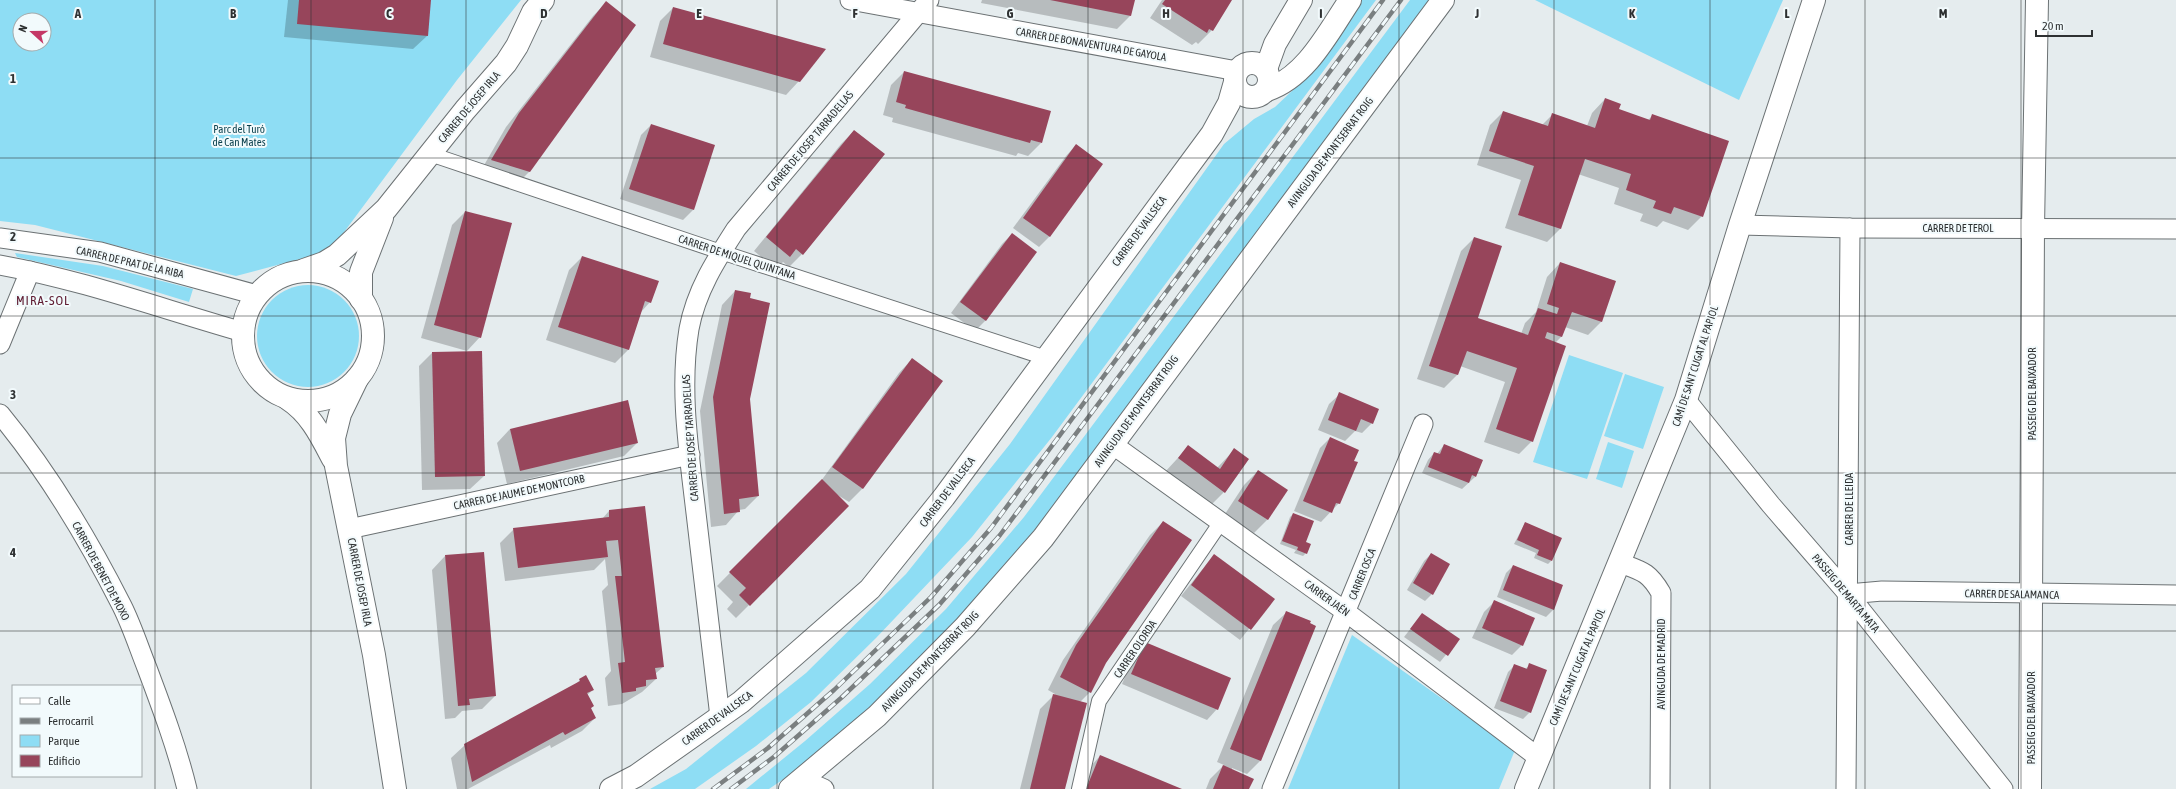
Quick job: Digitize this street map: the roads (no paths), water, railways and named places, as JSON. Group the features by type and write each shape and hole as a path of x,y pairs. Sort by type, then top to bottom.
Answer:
{"street":[{"name":"CARRER DE JOSEP IRLA","path":"386,209 506,63 517,46 533,12 543,0"},
{"name":"CARRER DE BONAVENTURA DE GAYOLA","path":"850,0 924,6 1254,78"},
{"name":"CARRER DE VALLSECA","path":"611,789 636,776 742,702 870,589 944,497 1216,129 1229,103 1254,78 1301,0"},
{"path":"1254,78 1276,87 1290,78 1318,48 1350,0"},
{"name":"AVINGUDA DE MONTSERRAT ROIG","path":"797,784 877,716 964,627 1043,538 1443,0"},
{"name":"CAMÍ DE SANT CUGAT AL PAPIOL","path":"1526,789 1686,400 1740,225 1814,0"},
{"name":"PASSEIG DEL BAIXADOR","path":"2030,789 2033,228 2037,0"},
{"name":"CARRER DE JOSEP TARRADELLAS","path":"720,717 690,455 684,379 689,329 698,295 721,252 736,229 924,6"},
{"name":"CARRER DE MIQUEL QUINTANA","path":"430,154 721,252 1046,358"},
{"path":"336,466 322,437 310,419 298,406 266,387 254,373 246,356 243,332 250,306 257,295 269,284 283,276 324,263 337,255 386,209"},
{"path":"362,298 362,272 386,209"},
{"name":"CARRER DE TEROL","path":"1740,225 1850,228 2176,230"},
{"name":"CARRER DE LLEIDA","path":"1846,789 1850,228"},
{"name":"CARRER DE PRAT DE LA RIBA","path":"0,238 100,252 257,295"},
{"path":"0,265 30,271 170,308 243,332"},
{"path":"0,344 30,271"},
{"path":"288,399 300,401 325,399 348,388 357,379 369,358 373,339 370,315 362,298 354,289 334,276 317,272 299,272"},
{"name":"CARRER DE JOSEP IRLA","path":"357,379 340,414 334,438 336,466 374,655 395,789"},
{"name":"PASSEIG DE MARTA MATA","path":"1686,400 1771,505 1848,594 2003,789"},
{"name":"CARRER DE BENET DE MOXO","path":"0,414 24,443 75,521 122,607 154,686 180,758 187,789"},
{"name":"CARRER OSCA","path":"1272,789 1423,424"},
{"name":"CARRER JAÉN","path":"1112,444 1346,612 1539,758"},
{"name":"CARRER DE JAUME DE MONTCORB","path":"349,529 690,455"},
{"name":"CARRER OLORDA","path":"1079,789 1099,702 1221,522"},
{"name":"AVINGUDA DE MADRID","path":"1620,563 1640,570 1652,578 1661,593 1660,789"},
{"name":"CARRER DE SALAMANCA","path":"1848,594 1882,591 2176,595"},
{"path":"797,784 824,789"}],"railway":[{"path":"713,789 768,748 834,690 931,597 991,528 1383,0"},
{"path":"731,789 775,756 841,698 939,605 1000,535 1401,0"}],"district":[{"name":"MIRA-SOL","path":"43,300"}],"park label":[{"name":"Parc del Turó de Can Mates","path":"239,135"}]}
